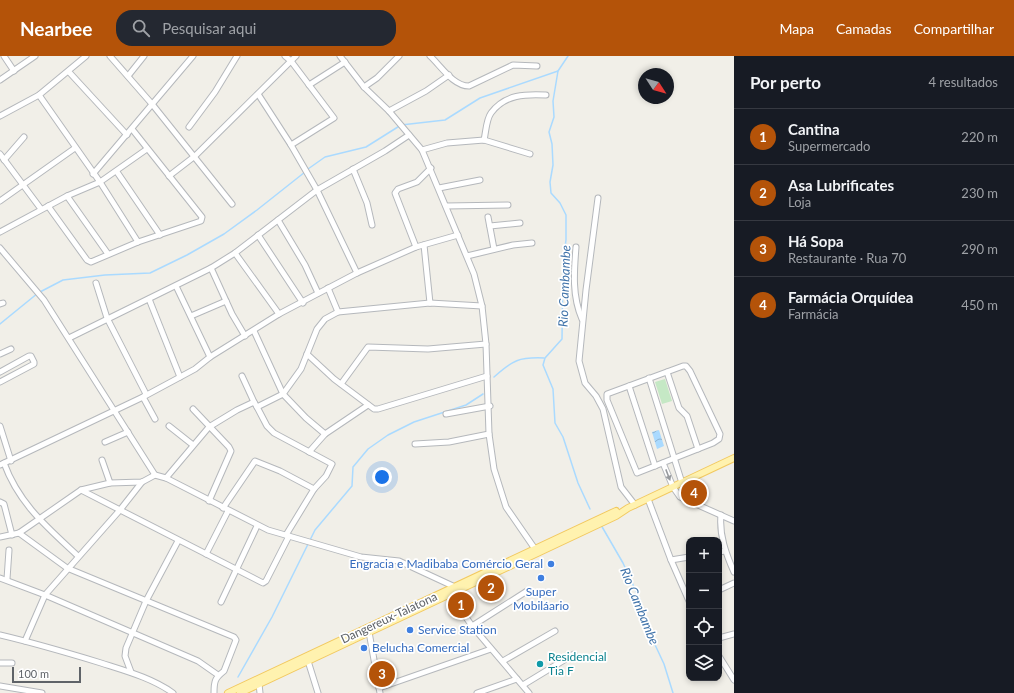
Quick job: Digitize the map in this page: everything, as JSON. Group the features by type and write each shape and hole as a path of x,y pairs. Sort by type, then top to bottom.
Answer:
{"main road":[{"name":"Dangereux-Talatona","path":"243,692 734,458"},
{"name":"Dangereux-Talatona","path":"228,693 535,549 582,530"}],"street":[{"path":"4,56 14,71"},
{"path":"0,80 36,56"},
{"path":"0,116 39,95 69,72 86,56"},
{"path":"110,56 195,156 232,204"},
{"path":"128,76 144,56"},
{"path":"93,174 193,56"},
{"path":"189,127 215,92 237,56"},
{"path":"285,56 291,61 334,118 291,145"},
{"path":"169,176 195,156 296,56"},
{"path":"340,56 364,88 389,111 422,150 431,168 467,256 474,274 482,306 490,406 489,434 494,469 502,498 535,549"},
{"path":"364,88 377,78 399,56"},
{"path":"430,56 458,84 469,86 513,65 536,66"},
{"path":"309,85 345,62"},
{"path":"69,72 127,135"},
{"path":"389,111 426,91 449,75"},
{"path":"258,94 291,145 317,190 357,273"},
{"path":"484,140 491,113 506,99 526,94 546,95"},
{"path":"39,95 100,182 138,242"},
{"path":"48,206 89,262 138,242 202,219 132,129"},
{"path":"69,338 211,268 235,253 317,190 409,135"},
{"path":"4,160 24,137"},
{"path":"422,150 447,143 484,140 530,154"},
{"path":"0,201 75,148"},
{"path":"0,232 67,196 100,182 117,172 147,149"},
{"path":"0,154 41,209"},
{"path":"416,247 395,193 398,189 417,182 431,168"},
{"path":"353,169 367,203 372,225"},
{"path":"117,172 160,235"},
{"path":"439,188 480,180"},
{"path":"67,196 108,254"},
{"path":"598,198 579,352 581,373 586,383 600,402 621,487 635,505"},
{"path":"446,206 508,205"},
{"path":"488,217 494,249"},
{"path":"278,220 305,265 318,293"},
{"path":"490,226 520,223"},
{"path":"258,235 303,303"},
{"path":"78,556 38,519 13,485 2,464 145,396 195,369 210,357 254,331 279,314 303,303 318,293 357,273 416,247 458,235"},
{"path":"467,256 494,249 532,243"},
{"path":"424,245 430,303"},
{"path":"576,247 573,276 575,297 583,321"},
{"path":"0,248 44,300 155,475 166,478 257,526 361,557 398,561 456,587"},
{"path":"235,253 279,314"},
{"path":"211,268 226,301 245,336"},
{"path":"96,283 107,318 155,420"},
{"path":"176,286 210,357"},
{"path":"328,288 338,312"},
{"path":"149,299 180,377"},
{"path":"190,316 226,301"},
{"path":"166,478 210,427 237,410 256,405 283,394 301,370 320,325 325,319 338,312 430,303 482,306"},
{"path":"254,331 283,394 324,434"},
{"path":"341,384 368,347 428,349 486,344"},
{"path":"0,354 11,349"},
{"path":"307,354 341,384 374,409 382,409 487,376"},
{"path":"0,372 29,356 31,356 34,362 34,364 0,382"},
{"path":"683,366 689,368 720,434 717,441 663,463 636,472 607,400 607,394 667,372 683,366"},
{"path":"667,372 679,408 686,416 698,449"},
{"path":"81,490 178,541 265,583 287,535 314,489 326,476 332,464 274,433 267,426 242,376"},
{"path":"649,378 682,483"},
{"path":"629,386 655,466"},
{"path":"309,452 324,434 368,405"},
{"path":"446,414 490,406"},
{"path":"193,409 230,451 209,501"},
{"path":"0,426 11,461"},
{"path":"169,426 194,445"},
{"path":"105,442 128,432"},
{"path":"415,444 449,442 489,434"},
{"path":"102,460 110,483"},
{"path":"223,508 255,461 273,468 314,489"},
{"path":"663,463 677,494 686,501 734,521"},
{"path":"25,641 44,595 120,510 142,482 155,475"},
{"path":"0,537 18,534 81,490 110,483 142,482"},
{"path":"648,499 671,560 686,594"},
{"path":"0,502 4,504 12,535"},
{"path":"206,554 228,511"},
{"path":"721,515 721,532 725,551 734,572"},
{"path":"221,602 257,526"},
{"path":"18,534 67,568 236,638 224,671 218,675 214,681 214,693"},
{"path":"130,672 125,656 126,648 146,601 178,541"},
{"path":"7,579 9,550"},
{"path":"671,560 686,558"},
{"path":"0,578 7,579 198,661 218,675"},
{"path":"722,589 734,583"},
{"path":"472,626 527,591"},
{"path":"450,594 472,626 529,693"},
{"path":"502,661 555,631"},
{"path":"369,632 380,690 491,649"},
{"path":"722,637 734,634"},
{"path":"0,635 130,672 160,684 172,693"},
{"path":"523,685 574,654"},
{"path":"308,661 318,693"},
{"path":"722,661 734,680"},
{"path":"0,663 12,663"},
{"path":"477,693 517,678"},
{"path":"259,684 260,693"},
{"path":"0,686 42,693"}],"green space":[{"path":"665,379 672,401 662,404 655,382"}],"water":[{"path":"659,430 664,446 657,449 652,432"}],"waterway":[{"name":"Rio Cambambe","path":"568,56 558,71 553,101 554,117 549,132 552,144 553,165 550,182 551,193 560,203 566,215 566,240 563,262 562,339 545,358 543,365 553,389 555,423 563,437 578,483 590,509"},
{"path":"308,169 325,157 366,147 401,125 445,120 480,98 558,71"},
{"path":"0,324 38,293 63,280 105,275 150,273 187,255 224,234 305,172"},
{"path":"494,377 512,363 522,359 544,358"},
{"path":"238,677 272,617 315,530 352,486 353,467 368,449 388,435 414,422 466,405 483,394"},
{"name":"Rio Cambambe","path":"601,525 623,563 640,600 650,634 664,664 673,693"}],"place":[{"name":"Farmácia Orquídea","path":"694,493"},
{"name":"Engracia e Madibaba Comércio Geral","path":"551,564"},
{"name":"Super Mobiláario","path":"541,578"},
{"name":"Asa Lubrificates","path":"491,588"},
{"name":"Cantina","path":"461,605"},
{"name":"Service Station","path":"410,630"},
{"name":"Belucha Comercial","path":"364,648"},
{"name":"Residencial Tia F","path":"540,664"},
{"name":"Há Sopa","path":"382,674"}]}
